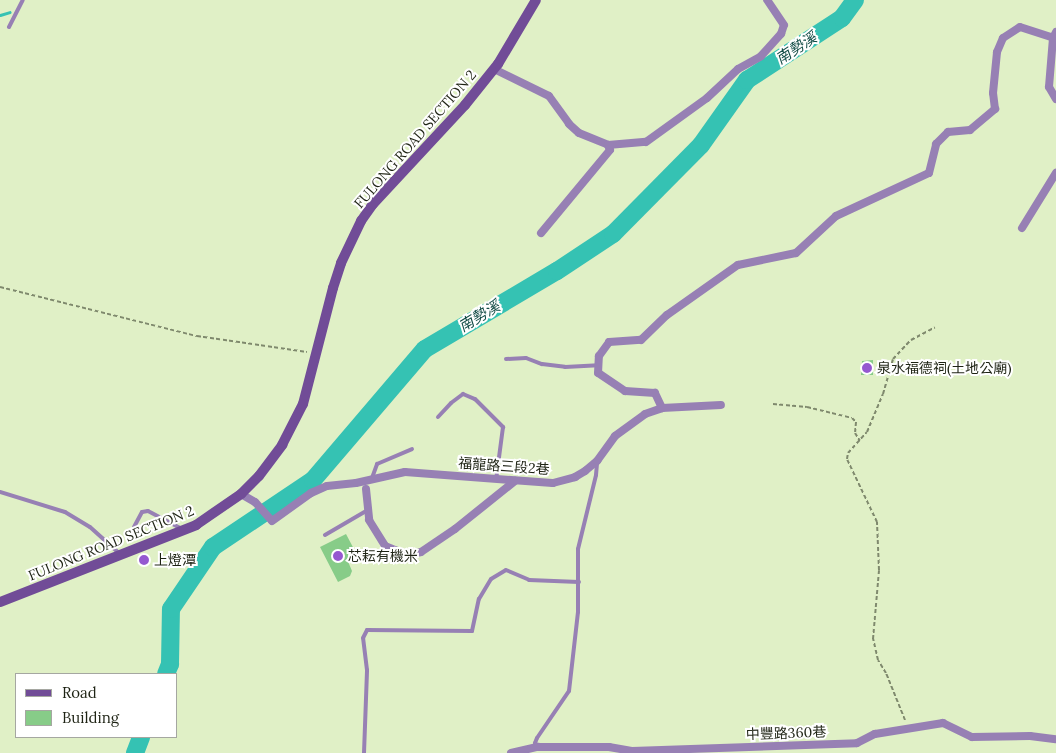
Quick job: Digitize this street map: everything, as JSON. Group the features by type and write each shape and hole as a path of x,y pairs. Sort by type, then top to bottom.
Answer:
{"main road":[{"name":"FULONG ROAD SECTION 2","path":"0,602 184,530 218,512 241,494 259,476 282,445 303,404 340,263 361,221 372,204 465,105 494,69 536,0"}],"street":[{"path":"494,69 549,96 569,124 579,133 608,145 646,142 708,98 738,69 761,56 781,34 784,25 767,0"},
{"path":"662,408 655,393 625,391 598,372 599,356 608,342 641,340 667,315 738,265 796,253 836,216 929,173 936,144 948,132 970,130 995,109 993,93 997,52 1003,38 1020,27 1055,36 1049,87 1056,99"},
{"path":"541,233 610,150 608,145"},
{"path":"1022,228 1056,173"},
{"name":"福龍路三段2巷","path":"241,494 255,502 272,521 311,493 327,486 356,483 372,478 414,471 496,480 553,483 575,477 597,460 616,436 645,414 662,408 721,405"},
{"path":"366,489 369,520 385,546 407,555 420,552 455,530 515,481"},
{"name":"中豐路360巷","path":"510,753 538,747 609,747 632,751 857,743 874,734 907,727 943,723 972,737 1030,736 1056,739"}],"lane":[{"path":"9,27 23,0"},
{"path":"506,359 526,358 542,364 565,368 598,364"},
{"path":"438,417 451,403 463,394 475,399 503,427 496,480"},
{"path":"372,478 377,464 412,449"},
{"path":"538,747 536,738 569,691 579,582 578,549 596,475 597,460"},
{"path":"0,492 65,512 90,527 121,555"},
{"path":"325,535 368,510"},
{"path":"134,527 142,512 148,511 184,530"},
{"path":"364,753 366,670 363,638 366,630 472,631 479,599 491,579 506,570 530,580 579,582"}],"path":[{"path":"0,287 197,336 317,354"},
{"path":"907,727 897,698 878,660 873,639 879,570 877,522 846,459 848,453 868,432 883,394 893,359 911,340 935,327"},
{"path":"773,404 807,407 852,418 856,422 854,433 860,441"}],"building":[{"name":"泉水福德祠(土地公廟)","path":"873,360 873,375 861,375 862,361"},
{"name":"芯耘有機米","path":"346,534 356,553 347,559 352,571 350,576 338,582 320,547"}],"waterway":[{"name":"南勢溪","path":"166,673 170,664 171,609 213,547 313,480 425,349 557,271 613,234 701,145 747,80 842,18 855,0"},
{"path":"0,15 10,12"},
{"name":"南勢溪","path":"135,753 141,738"}],"place":[{"name":"泉水福德祠(土地公廟)","path":"867,368"},
{"name":"芯耘有機米","path":"338,556"},
{"name":"上燈潭","path":"144,560"}]}
